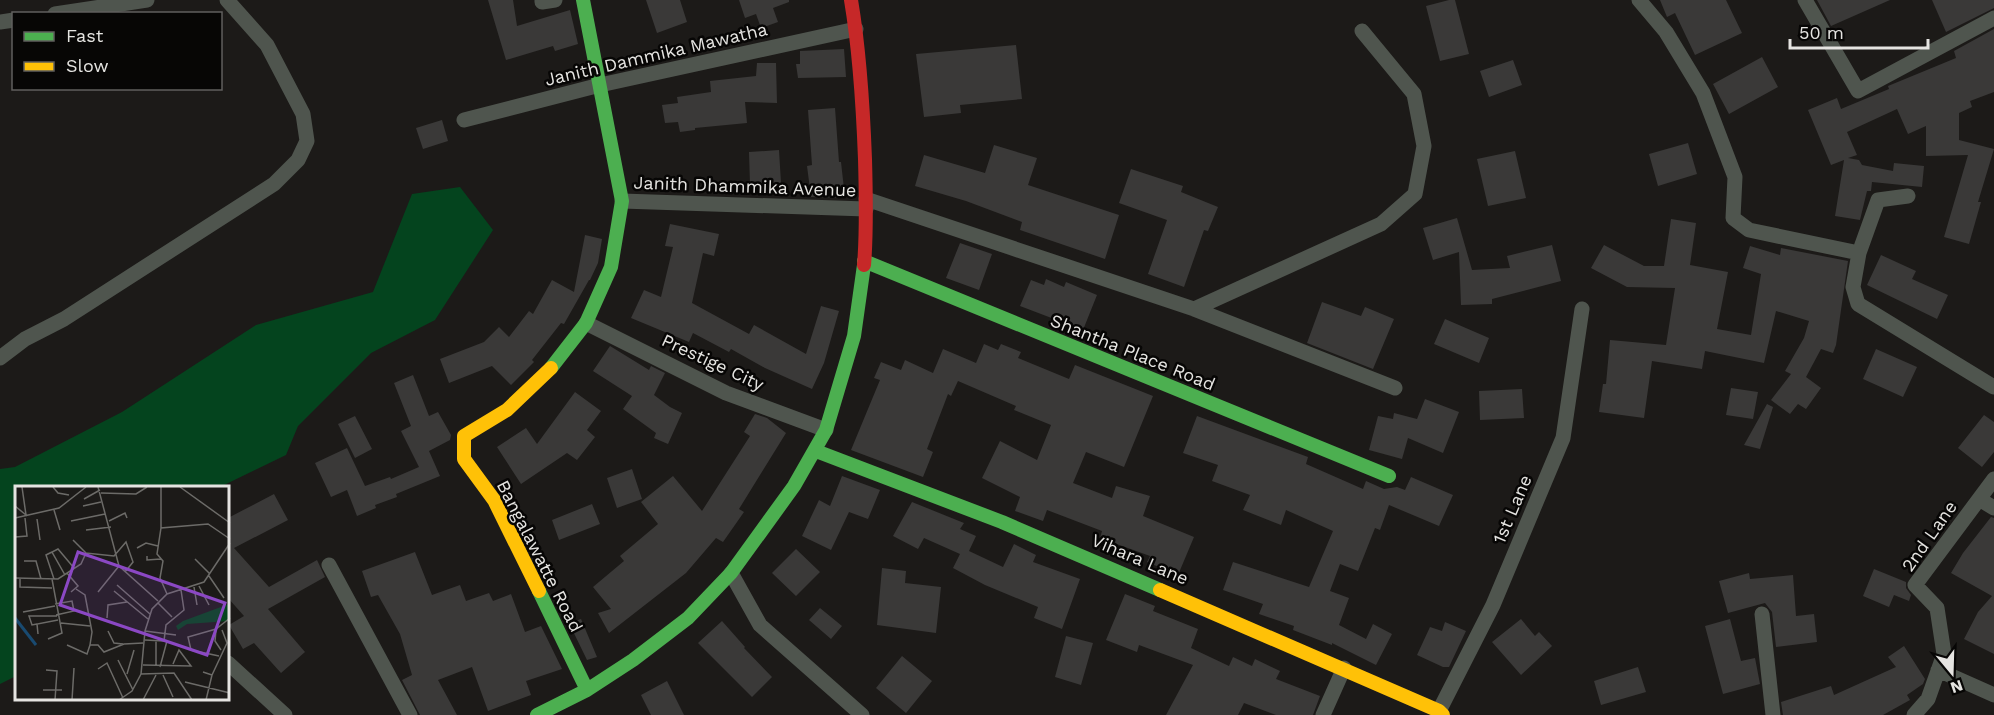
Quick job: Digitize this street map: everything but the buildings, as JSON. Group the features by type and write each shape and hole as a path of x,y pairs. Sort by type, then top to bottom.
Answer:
{"street":[{"path":"68,12 147,0"},
{"path":"0,358 25,339 64,319 274,184 298,160 307,141 303,114 267,45 227,0"},
{"path":"542,0 542,2 555,0"},
{"name":"Bangalawatte Road","path":"583,0 622,201 610,267 586,323 550,368 507,410 464,436 464,459 495,500 588,690"},
{"path":"537,715 588,690 633,660 688,618 731,573 794,486 826,430 854,336 864,261 866,204 863,106 851,0"},
{"path":"1640,0 1666,32 1703,93 1735,177 1733,218 1749,230 1859,253"},
{"path":"1805,0 1858,91 1994,18"},
{"name":"Janith Dammika Mawatha","path":"464,120 600,85 856,29"},
{"path":"1194,309 1381,224 1414,194 1424,146 1414,94 1362,31"},
{"path":"1908,196 1878,200 1859,253 1853,287 1858,304 1994,387"},
{"name":"Janith Dhammika Avenue","path":"622,201 866,204 1194,309 1395,388"},
{"name":"Shantha Place Road","path":"864,261 1389,476"},
{"name":"1st Lane","path":"1441,713 1493,605 1563,438 1582,309"},
{"name":"Prestige City","path":"586,323 726,393 826,430"},
{"name":"Vihara Lane","path":"816,451 1002,522 1344,668 1441,713"},
{"name":"2nd Lane","path":"1914,715 1928,699 1944,654 1937,608 1915,585 1994,479"},
{"path":"1979,499 1994,508"},
{"path":"329,565 410,715"},
{"path":"731,573 760,625 862,715"},
{"path":"1762,614 1773,715"},
{"path":"230,665 285,715"},
{"path":"1323,715 1344,668"},
{"path":"1938,670 1994,695"}],"green space":[{"path":"460,187 493,230 435,320 371,353 298,426 286,455 222,486 15,486 15,676 0,684 0,469 15,467 122,412 256,325 373,292 412,194"}],"traffic: fast":[{"path":"551,368 586,323 611,267 622,201 583,0"},
{"path":"864,261 1389,476"},
{"path":"537,715 587,690 633,660 688,618 731,573 794,486 826,430 854,336 864,265"},
{"path":"816,451 1002,522 1160,590"},
{"path":"539,591 587,690"}],"traffic: slow":[{"path":"539,591 494,500 464,459 464,436 507,410 551,368"},
{"path":"1160,590 1439,711 1443,715"}],"traffic: jam":[{"path":"851,0 859,60 865,159 864,265"}]}
